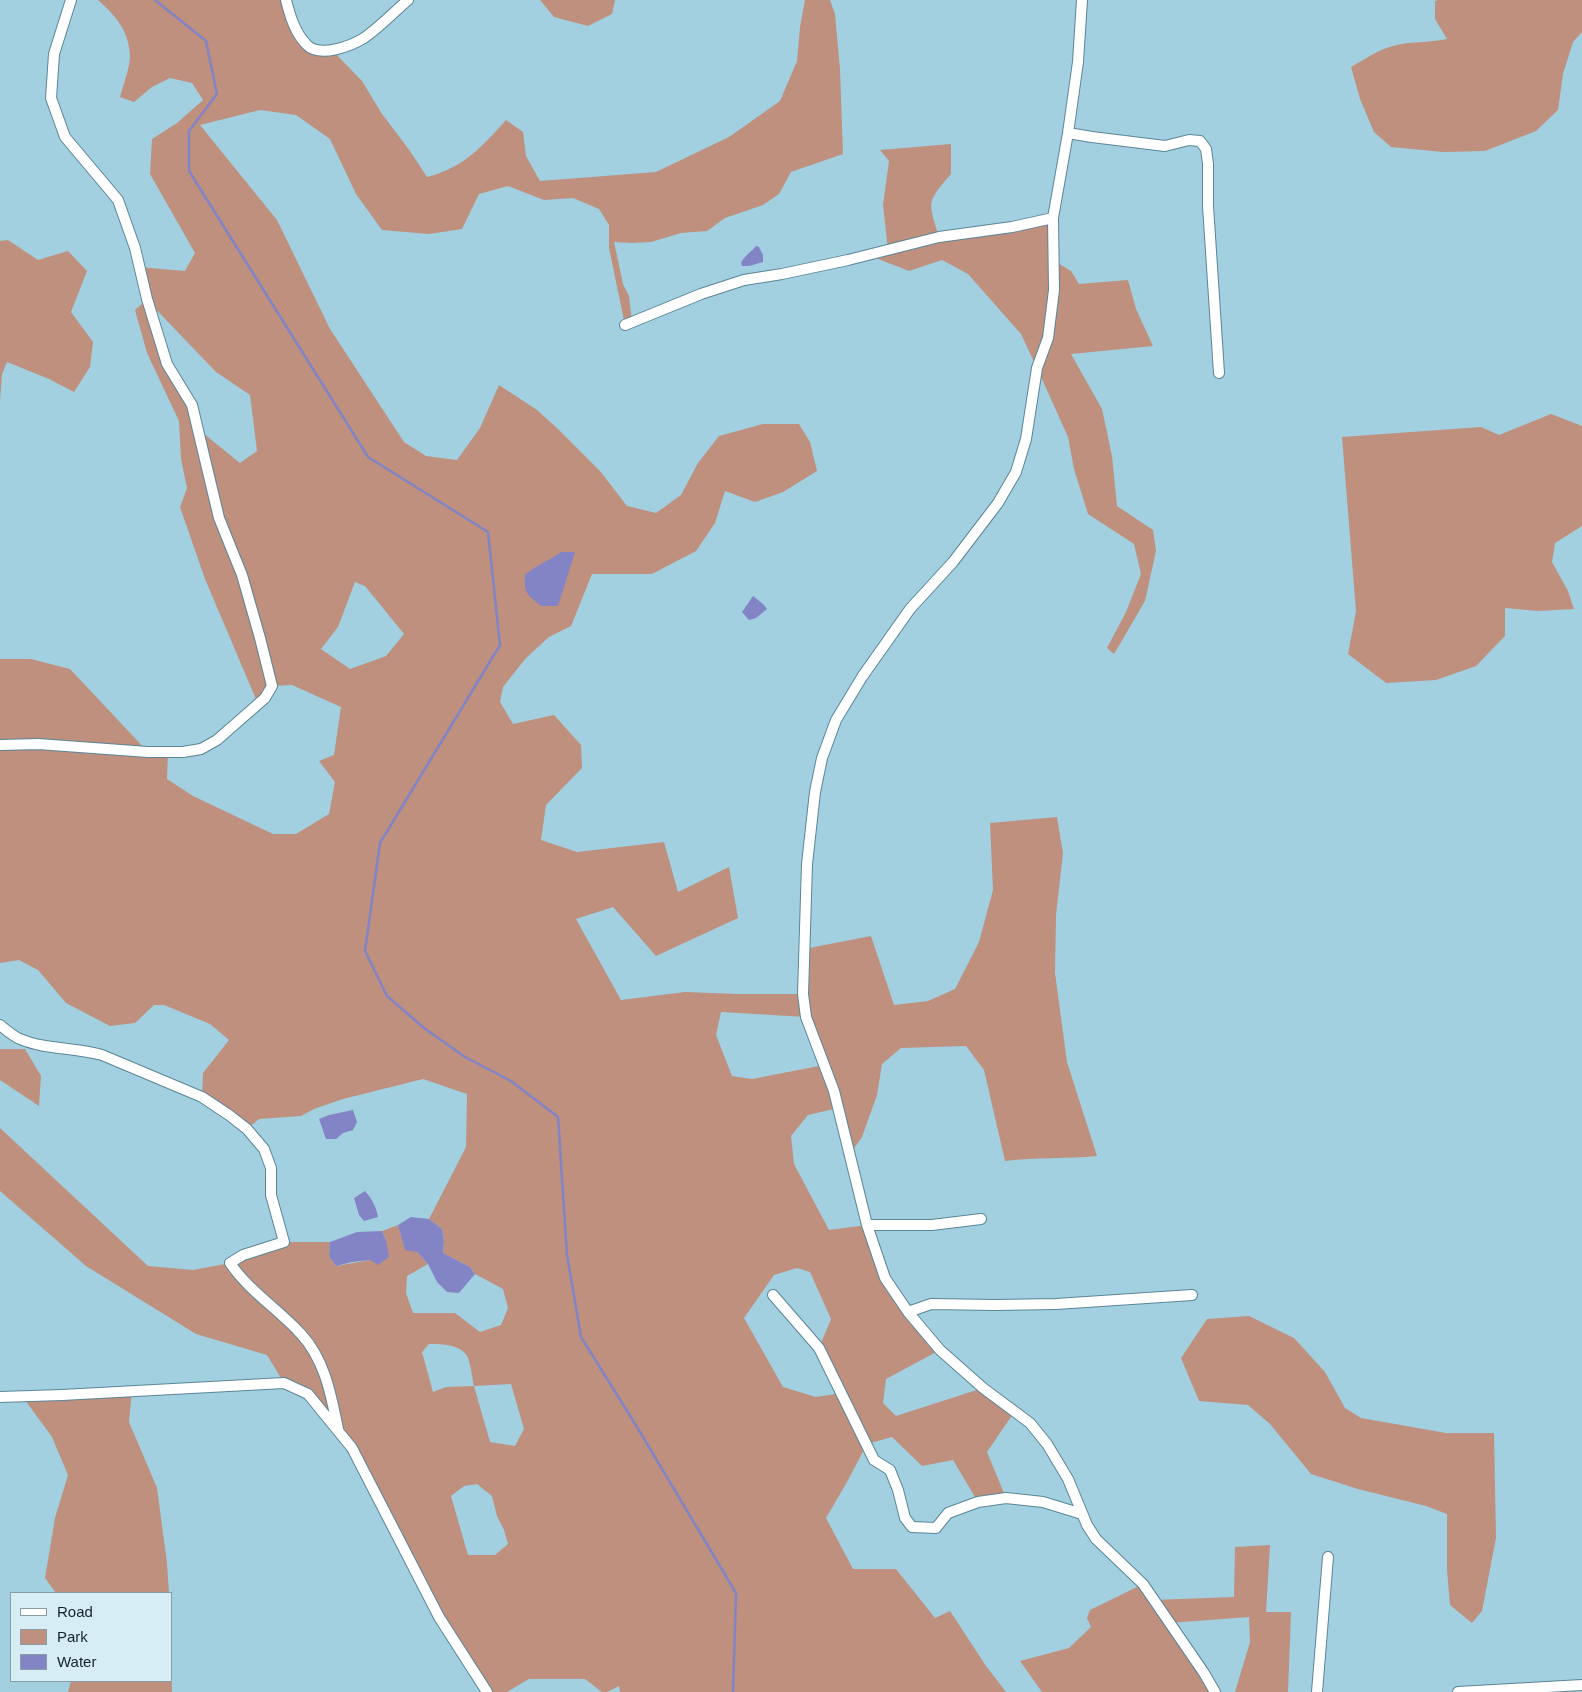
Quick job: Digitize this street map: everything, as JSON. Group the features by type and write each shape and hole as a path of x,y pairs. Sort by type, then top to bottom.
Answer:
{"street":[{"path":"0,744 38,744 148,752 182,752 201,749 216,740 265,698 272,686 242,575 219,518 192,405 167,364 147,299 135,248 118,200 65,137 51,98 54,54 71,0"},
{"path":"286,0 292,24 308,46 320,51 333,51 364,38 408,0"},
{"path":"1082,0 1078,62 1053,218 1054,290 1048,338 1038,368 1026,440 1016,472 992,510 953,562 910,609 862,677 836,720 822,758 815,792 807,864 802,994 806,1017 834,1090 867,1225 885,1278 908,1312 940,1350 983,1388 1030,1423 1047,1444 1068,1479 1082,1514 1096,1539 1142,1584 1204,1673 1215,1692"},
{"path":"1068,133 1165,146 1189,140 1200,141 1206,149 1219,373"},
{"path":"625,325 701,294 744,280 848,260 939,237 1012,227 1053,218"},
{"path":"0,1026 19,1038 48,1047 87,1050 102,1055 202,1098 229,1115 247,1130 264,1149 271,1168 271,1195 284,1242 242,1255 230,1263 240,1278 302,1334 322,1364 330,1390 338,1431"},
{"path":"867,1225 932,1226 981,1220"},
{"path":"773,1295 819,1348 874,1460 890,1470 898,1490 904,1518 912,1527 936,1528 948,1513 978,1502 1006,1498 1043,1502 1082,1514"},
{"path":"908,1312 931,1304 1056,1304 1192,1295"},
{"path":"0,1397 284,1383 308,1394 352,1448 439,1617 487,1692"},
{"path":"1317,1692 1328,1557"},
{"path":"1458,1692 1582,1684"}],"green space":[{"path":"98,0 286,0 308,46 333,51 362,81 382,114 427,177 451,168 471,155 506,120 523,132 526,156 540,181 656,172 729,137 780,101 797,61 805,0 830,0 835,14 840,69 843,154 791,172 779,194 763,205 725,218 707,231 681,233 651,242 614,242 623,284 629,296 632,322 625,325 609,248 609,225 599,209 573,198 544,200 508,186 479,194 462,229 429,234 382,230 356,194 330,139 296,115 260,110 200,125 277,220 330,329 404,442 426,456 457,460 480,428 499,385 537,410 558,429 600,471 627,506 656,513 681,495 698,463 719,436 763,424 799,424 810,442 817,471 783,492 755,502 725,491 715,523 696,551 652,574 592,574 571,626 549,637 526,658 503,687 500,702 513,724 554,715 581,745 582,768 546,805 541,840 577,852 664,842 678,892 729,867 738,918 656,956 613,907 576,919 621,1000 685,992 802,994 804,949 871,936 894,1005 928,1001 955,989 979,942 993,890 990,823 1057,817 1063,853 1056,915 1055,973 1067,1062 1097,1156 1005,1161 984,1070 966,1046 901,1048 882,1064 877,1095 862,1137 850,1154 838,1108 808,1115 791,1136 794,1164 829,1230 867,1225 885,1278 940,1350 886,1379 883,1403 896,1416 983,1388 1015,1411 987,1452 1006,1498 978,1502 953,1460 922,1466 892,1437 867,1444 826,1518 853,1569 896,1569 935,1618 950,1611 986,1666 1006,1692 620,1692 619,1686 607,1692 602,1692 585,1679 529,1679 507,1692 487,1692 439,1617 352,1448 308,1395 284,1383 267,1355 196,1334 86,1266 0,1191 0,1128 148,1266 193,1270 230,1263 284,1242 330,1242 329,1256 336,1266 370,1260 386,1240 382,1231 398,1225 405,1249 417,1252 428,1264 407,1276 406,1293 413,1313 455,1313 480,1332 501,1325 508,1308 503,1289 475,1274 470,1267 443,1253 442,1229 429,1219 466,1147 467,1094 423,1079 343,1099 314,1109 301,1116 259,1119 247,1129 202,1097 203,1073 229,1040 210,1024 164,1005 154,1005 135,1023 110,1026 66,1003 38,970 19,960 0,963 0,659 31,659 70,669 148,752 168,752 167,779 193,796 273,834 296,834 329,814 335,782 319,761 334,755 341,707 292,685 272,686 258,704 205,579 180,507 187,488 181,459 179,421 147,353 135,310 147,299 139,267 185,271 195,253 150,174 152,139 177,123 203,100 192,83 170,78 152,87 134,102 120,97 129,66 129,47 124,32 116,18","holes":["147,300 216,372 250,395 257,451 240,463 198,429","355,582 365,586 404,634 386,656 350,669 321,649 338,627","721,1012 806,1017 824,1065 752,1079 732,1076 716,1035","797,1268 810,1272 831,1319 819,1348 842,1393 816,1397 783,1387 744,1318 774,1275","429,1344 456,1347 465,1353 468,1358 474,1386 446,1387 433,1392 422,1352","511,1384 524,1429 515,1446 490,1442 474,1386","477,1484 492,1496 497,1516 508,1544 495,1555 468,1555 451,1496 464,1486"]},
{"path":"540,0 615,0 612,14 588,26 554,17"},
{"path":"1582,0 1582,32 1573,42 1563,74 1558,110 1536,131 1485,151 1443,152 1391,147 1374,132 1360,99 1351,67 1377,52 1393,46 1447,39 1435,19 1435,1"},
{"path":"951,144 951,174 937,191 931,203 939,237 1053,218 1053,260 1071,271 1079,284 1128,280 1136,309 1153,346 1071,354 1102,409 1112,456 1117,506 1153,530 1156,551 1145,601 1114,654 1107,648 1126,612 1141,574 1134,544 1088,514 1074,469 1068,437 1021,334 968,274 942,260 909,271 868,255 888,250 883,205 889,161 880,150"},
{"path":"8,240 38,260 68,251 87,271 71,312 93,342 90,367 74,392 49,379 7,362 2,374 0,400 0,241"},
{"path":"1551,414 1582,426 1582,526 1555,543 1552,562 1568,591 1574,609 1538,611 1505,608 1505,636 1476,666 1436,680 1386,683 1348,654 1356,611 1342,437 1481,427 1499,435"},
{"path":"0,1049 25,1049 41,1076 39,1106 0,1080"},
{"path":"1249,1316 1294,1338 1325,1372 1345,1408 1361,1418 1446,1433 1494,1433 1496,1538 1482,1611 1472,1623 1450,1605 1447,1570 1447,1514 1426,1506 1358,1489 1311,1474 1270,1424 1248,1405 1199,1401 1181,1358 1207,1319"},
{"path":"132,1391 129,1422 157,1488 169,1592 55,1592 45,1578 55,1518 68,1475 52,1437 22,1396"},
{"path":"1270,1545 1266,1612 1291,1612 1288,1692 1235,1692 1250,1642 1249,1617 1169,1623 1215,1692 1042,1692 1020,1661 1069,1648 1091,1627 1087,1618 1090,1610 1143,1584 1154,1600 1234,1597 1235,1547"},
{"path":"71,1682 172,1682 172,1692 68,1692"}],"water":[{"path":"756,246 759,247 763,255 763,262 742,266 742,261"},
{"path":"561,552 575,552 558,606 541,606 527,593 525,575"},
{"path":"753,596 767,609 756,618 749,620 742,612"},
{"path":"353,1110 357,1122 353,1130 343,1133 336,1139 326,1139 319,1119"},
{"path":"365,1191 376,1209 378,1217 364,1221 359,1215 354,1198"},
{"path":"411,1217 429,1219 442,1229 443,1253 470,1267 475,1274 459,1293 447,1292 437,1282 428,1264 417,1252 405,1250 398,1225"},
{"path":"382,1231 386,1240 389,1257 378,1265 370,1260 336,1266 329,1256 330,1242 357,1232"}],"waterway":[{"path":"155,0 206,41 217,94 189,131 189,171 368,457 488,532 500,645 380,843 365,951 387,996 424,1028 465,1057 511,1081 558,1117 567,1255 581,1337 736,1593 733,1692"}]}
